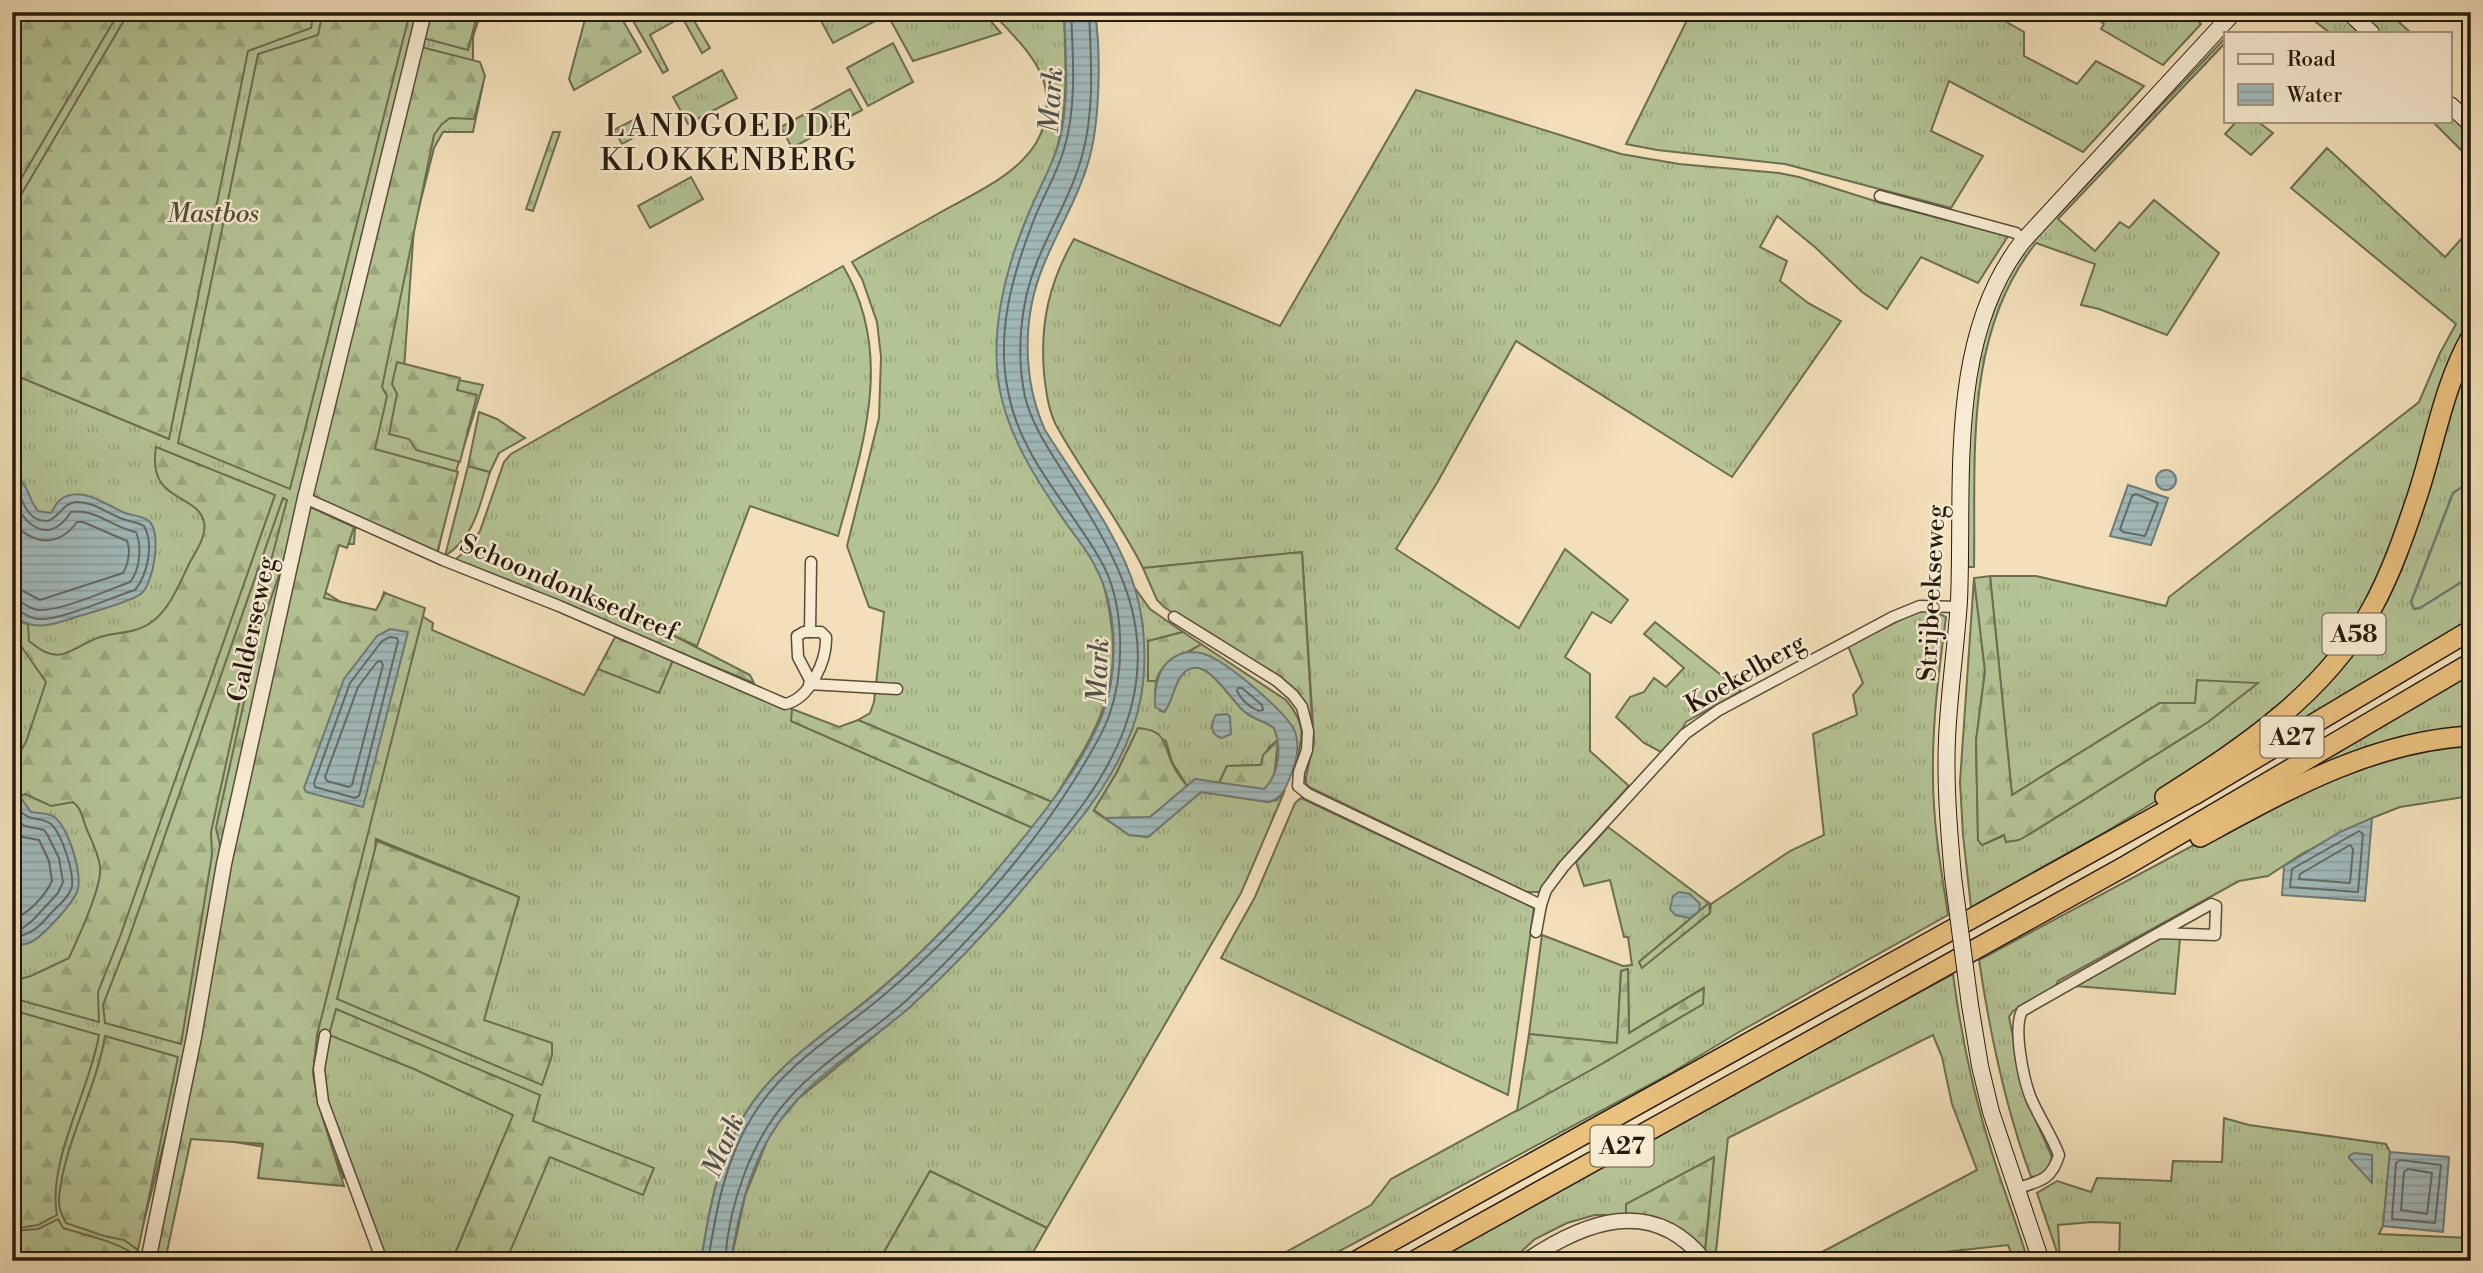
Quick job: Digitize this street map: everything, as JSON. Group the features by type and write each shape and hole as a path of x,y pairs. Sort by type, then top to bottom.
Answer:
{"highway":[{"name":"A58","path":"2111,840 2163,798 2277,721 2317,682 2351,638 2370,611 2395,562 2456,363 2471,337"},
{"name":"A27","path":"1356,1261 2205,788 2471,630"},
{"name":"A27","path":"1413,1261 2127,865 2471,663"},
{"path":"2127,865 2176,849 2276,796 2375,753 2443,737 2471,736"}],"main road":[{"name":"Strijbeekseweg","path":"2041,1261 1991,1112 1980,1066 1949,834 1947,742 1958,607 1962,443 1972,352 1989,300 2004,268 2023,241 2234,12"},
{"path":"2349,12 2370,32"},
{"path":"2452,107 2471,124"}],"street":[{"name":"Galderseweg","path":"148,1261 194,1037 224,864 305,498 424,12"},
{"path":"1880,196 2016,233 2023,241"},
{"name":"Schoondonksedreef","path":"305,498 443,560 559,606 785,704 797,700 810,683"},
{"path":"810,632 811,562"},
{"name":"Koekelberg","path":"1536,932 1546,890 1564,866 1685,734 1719,710 1893,617 1920,606 1958,607"},
{"path":"1174,617 1277,681 1302,707 1308,732 1307,750 1297,786 1308,794 1541,905"},
{"path":"800,633 824,633 824,658 810,683 797,657 796,643 800,633"},
{"path":"810,683 897,689"},
{"path":"2018,1188 2039,1182 2054,1171 2059,1155 2030,1094 2020,1044 2019,1017 2022,1011 2159,933 2210,904 2216,906 2215,935 2159,933"},
{"path":"325,1035 319,1069 323,1102 382,1261"},
{"path":"1526,1261 1586,1227 1606,1221 1623,1220 1646,1222 1666,1228 1680,1237 1705,1261"}],"green space":[{"name":"Mastbos","path":"12,12 481,12 473,37 473,68 483,84 473,132 443,132 434,148 414,227 404,369 483,385 453,481 438,552 364,528 355,528 354,544 335,544 325,592 374,623 384,592 433,623 432,630 584,695 598,669 659,692 673,660 792,709 792,721 1033,828 979,891 921,952 880,989 807,1047 758,1095 736,1131 721,1167 701,1261 458,1261 501,1144 452,1261 386,1261 328,1104 324,1064 327,1041 315,1036 305,1083 344,1178 265,1178 265,1147 167,1131 134,1261 12,1261","holes":["376,839 519,897 517,906 375,846"]},
{"path":"12,12 119,12 12,194"},
{"path":"129,12 314,12 311,28 248,51 169,439 12,374 12,210"},
{"path":"323,12 410,12 290,489 178,443 258,54 318,35"},
{"path":"430,12 478,12 468,50 423,38"},
{"path":"587,12 618,12 641,52 574,90 569,79"},
{"path":"628,12 689,12 710,48 702,53 682,17 650,35 668,70 663,73"},
{"path":"833,12 876,12 879,19 833,43 820,19"},
{"path":"886,12 983,12 1001,33 913,61"},
{"path":"992,12 1064,12 1064,112 1052,163 1027,218 1008,275 998,333 999,386 1015,433 1053,503 1098,570 1108,602 1113,643 1112,669 1101,714 1052,802 858,720 870,713 874,702 884,612 869,607 847,546 879,418 881,357 877,322 862,279 852,262 1006,175 1036,143 1047,108 1042,76 1023,46"},
{"path":"1691,12 1989,12 2024,32 2024,56 2077,84 2096,61 2144,86 2083,152 1949,81 1931,131 1983,156 1951,208 1785,164 1626,144"},
{"path":"2088,12 2189,12 2201,24 2163,65 2101,29 2104,24"},
{"path":"2303,12 2338,12 2361,32 2329,32"},
{"path":"2359,12 2388,12 2410,32 2380,32"},
{"path":"2224,39 2224,44 2058,219 2095,251 2120,222 2129,228 2154,200 2219,253 2167,335 2099,309 2081,305 2095,264 2036,243 2012,279 1996,317 1985,357 1975,440 1974,567 1966,567 1969,435 1978,351 2013,262"},
{"path":"893,43 913,82 868,106 847,68"},
{"path":"421,47 480,62 485,76 474,119 450,118 434,135 382,387 387,396 375,449 458,472 437,553 311,496"},
{"path":"722,70 737,98 688,124 673,97"},
{"path":"850,89 862,110 792,148 781,127"},
{"path":"1416,90 1621,154 1679,164 1799,177 1881,203 2008,236 1978,283 1921,257 1887,309 1862,292 1816,248 1777,216 1760,247 1787,261 1780,281 1808,303 1841,321 1732,477 1516,341 1437,483 1396,549 1519,628 1565,549 1628,600 1611,623 1592,612 1565,657 1590,674 1590,751 1629,786 1558,864 1539,892 1527,892 1309,787 1306,777 1314,741 1302,552 1143,568 1123,531 1056,425 1047,393 1043,355 1045,320 1058,271 1074,239 1280,326"},
{"path":"2452,115 2471,134 2471,160 2433,122 2452,122"},
{"path":"633,120 640,134 622,144 614,130"},
{"path":"2236,122 2258,122 2273,133 2251,155 2225,134"},
{"path":"553,132 560,132 533,211 526,209"},
{"path":"2327,148 2445,257 2471,228 2471,333 2417,487 2369,602 2315,681 2174,790 1971,907 1960,782 1974,578 1985,671 1976,741 1978,840 1982,845 2005,835 2006,842 2028,835 2208,722 2257,683 2195,703 2160,703 2012,795 1990,576 2036,576 2166,606 2169,597 2419,402 2456,324 2291,188"},
{"path":"691,177 703,199 650,228 638,206"},
{"path":"843,266 859,299 868,333 871,366 864,434 838,536 750,506 697,646 470,547 480,531 504,462 511,454"},
{"path":"2471,351 2471,621 2204,778 2240,756 2376,610 2454,390"},
{"path":"397,362 460,378 457,390 477,395 460,462 416,450 409,439 389,434 397,394 392,384"},
{"path":"479,412 497,419 525,438 499,453 490,472 468,466"},
{"path":"156,447 275,495 121,934 98,992 99,1022 12,998 12,981 31,976 69,958 94,898 100,866 80,811 73,802 51,806 25,794 13,802 12,825 12,765 26,742 46,682 12,633 12,613 21,622 28,624 29,641 44,652 58,655 97,638 139,629 159,615 179,586 205,527 200,513 165,488 159,479 155,465"},
{"path":"468,466 490,472 470,530 445,556"},
{"path":"283,498 287,500 268,572 211,832 212,855 181,1044 105,1023 103,1005"},
{"path":"299,504 221,849 216,828 260,630"},
{"path":"308,506 354,527 347,548 339,545 324,598 376,610 385,593 425,608 317,1035 313,1074 318,1103 344,1186 258,1178 263,1144 191,1139 165,1261 154,1261 227,866"},
{"path":"470,547 661,629 750,675 754,683 455,560"},
{"path":"1302,552 1312,721 1304,701 1295,692 1164,607 1157,600 1143,568"},
{"path":"1990,576 2012,795 2160,703 2195,703 2197,680 2258,683 2208,722 2028,835 2006,842 2004,835 1982,845 1978,840 1976,741 1985,671 1974,578"},
{"path":"1135,588 1150,609 1183,632 1148,641 1148,680 1156,681 1155,694 1160,711 1164,712 1167,708 1183,673 1191,668 1200,668 1217,680 1245,712 1274,728 1278,740 1269,747 1261,765 1227,766 1219,783 1195,779 1187,786 1172,762 1166,741 1138,728 1094,811 1129,835 1148,837 1201,792 1268,802 1277,800 1285,790 1241,893 1047,1228 930,1171 879,1261 731,1261 745,1196 767,1141 779,1122 798,1099 911,1006 954,964 1005,910 1088,809 1129,736 1141,697 1143,626"},
{"path":"1923,611 1934,611 1946,617 1935,717 1933,794 1948,915 1666,1076 1321,1261 1270,1261 1371,1205 1391,1179 1598,1066 1703,1004 1703,988 1629,1033 1628,969 1621,971 1617,1044 1529,1034 1542,935 1623,966 1632,965 1628,937 1624,937 1610,880 1584,886 1576,862 1608,827 1709,903 1639,962 1642,967 1710,913 1711,904 1790,851 1824,835 1813,734 1857,715 1853,695 1863,683 1848,646"},
{"path":"1655,622 1741,691 1686,722 1679,734 1661,752 1644,743 1616,717 1630,697 1644,692 1654,678 1666,687 1684,668 1644,634"},
{"path":"1183,632 1201,644 1169,662 1156,681 1148,681 1148,641"},
{"path":"615,637 673,660 659,693 598,669"},
{"path":"1201,644 1286,700 1297,716 1301,730 1295,764 1295,733 1189,652"},
{"path":"2471,671 2471,731 2255,800"},
{"path":"792,709 839,727 858,720 1052,802 1033,828 791,721"},
{"path":"1138,728 1153,731 1161,737 1174,768 1187,786 1150,817 1105,818 1094,810 1117,772"},
{"path":"1278,740 1274,778 1264,790 1219,783 1227,766 1261,765 1263,755"},
{"path":"2471,740 2471,796 2400,807 2372,818 2303,853 2268,876 2239,881 2058,981 2055,987 2013,1011 2009,1017 2025,1096 2052,1157 2048,1169 2031,1177 1999,1070 1979,960 2250,815 2364,763"},
{"path":"1301,798 1534,908 1508,1095 1221,958 1255,897 1295,803"},
{"path":"377,841 519,897 484,1020 552,1043 552,1055 542,1085 337,999"},
{"path":"1709,903 1710,913 1642,968 1639,962"},
{"path":"2159,937 2180,939 2175,994 2074,986"},
{"path":"1628,969 1629,1033 1704,988 1703,1004 1517,1111 1529,1034 1617,1043 1621,971"},
{"path":"1953,974 1973,1087 2028,1261 2014,1261 2008,1245 1927,1254 1927,1261 1805,1261 1977,1170 1952,1104 1942,1057 1933,1035 1728,1138 1715,1261 1705,1251 1714,1158 1626,1215 1595,1215 1567,1223 1535,1239 1511,1261 1426,1261"},
{"path":"336,1009 540,1095 533,1121 654,1168 643,1195 550,1157 506,1261 452,1261 513,1115 414,1069 329,1035"},
{"path":"12,1010 99,1035 58,1172 57,1215 38,1225 12,1229"},
{"path":"105,1036 178,1057 138,1250 124,1240 66,1223 59,1205 67,1157 95,1077"},
{"path":"2224,1118 2249,1125 2386,1144 2390,1152 2383,1226 2379,1234 2471,1238 2471,1261 2119,1261 2120,1223 2092,1222 2058,1225 2060,1261 2037,1193 2057,1181 2091,1192 2097,1178 2171,1181 2173,1161 2222,1162"},
{"path":"1714,1157 1705,1250 1669,1224 1649,1217 1626,1215 1626,1204"},
{"path":"930,1171 1047,1228 1028,1261 879,1261"},
{"path":"58,1219 63,1228 120,1246 137,1256 136,1261 12,1261 12,1231 38,1229"}],"water":[{"path":"1064,12 1095,12 1099,65 1098,104 1086,170 1037,284 1029,326 1029,369 1037,410 1045,430 1108,529 1129,571 1136,592 1144,657 1143,684 1135,722 1114,768 1086,812 992,925 910,1007 823,1075 792,1105 769,1137 753,1170 742,1206 731,1261 701,1261 711,1205 727,1150 757,1097 806,1047 899,973 984,886 1063,785 1094,734 1108,699 1114,641 1109,603 1103,585 1090,557 1027,462 1005,409 997,369 998,324 1006,279 1012,257 1061,134 1066,81"},
{"path":"12,463 38,511 51,513 59,501 76,494 101,501 150,522 155,537 155,558 150,579 142,593 121,603 50,625 26,623 12,613"},
{"path":"2166,470 2173,473 2176,480 2173,487 2166,490 2159,487 2156,480 2159,473"},
{"path":"2128,485 2168,498 2151,545 2110,536"},
{"path":"390,629 408,632 363,807 306,792 304,788 344,679 377,636"},
{"path":"1188,652 1204,654 1226,666 1254,688 1290,723 1297,738 1293,768 1283,791 1272,801 1201,792 1148,837 1129,835 1105,818 1150,817 1195,779 1264,789 1276,768 1278,744 1274,728 1245,712 1217,680 1200,668 1191,668 1183,674 1164,712 1155,707 1158,680 1165,665 1171,659"},
{"path":"1227,714 1230,717 1231,734 1218,737 1212,729 1213,722 1216,715"},
{"path":"21,798 31,812 51,815 59,821 73,851 79,885 74,897 56,920 41,935 23,944 12,943 13,802"},
{"path":"2372,818 2365,901 2282,895 2284,866 2340,832"},
{"path":"1679,892 1690,894 1700,904 1699,911 1690,918 1675,915 1670,909 1673,896"},
{"path":"2390,1152 2449,1157 2443,1232 2383,1226"},
{"path":"2354,1153 2372,1155 2372,1183 2349,1158"}],"waterway":[{"path":"2471,487 2465,485 2453,493 2411,602 2414,609 2420,608 2471,576"}],"district":[{"name":"LANDGOED DE KLOKKENBERG","path":"729,143"}],"water label":[{"name":"Mark","path":"1050,100"},
{"name":"Mark","path":"1097,671"},
{"name":"Mark","path":"722,1145"}]}
